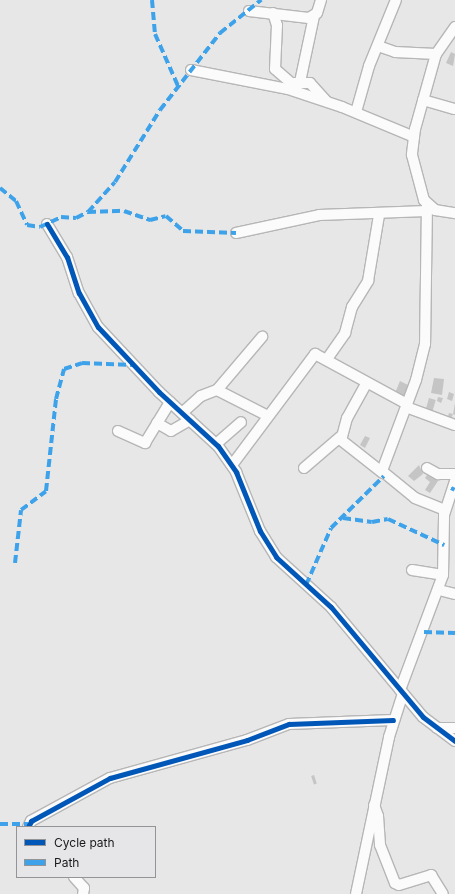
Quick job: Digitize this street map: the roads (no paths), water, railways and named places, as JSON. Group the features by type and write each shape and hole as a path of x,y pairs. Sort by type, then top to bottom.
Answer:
{"street":[{"path":"300,82 314,16 321,0"},
{"path":"356,112 378,46 396,0"},
{"path":"249,11 314,16"},
{"path":"273,13 277,25 275,69 291,83 310,83 326,101"},
{"path":"382,473 383,460 406,406 425,344 427,208 413,171 414,137 436,54 455,27"},
{"path":"378,46 399,52 436,54"},
{"path":"191,70 288,89 356,112 414,137"},
{"path":"423,100 455,109"},
{"path":"236,233 319,215 379,214 427,208 455,213"},
{"path":"327,359 345,333 352,307 368,281 379,214"},
{"path":"47,224 67,257 79,293 98,327 170,402 216,444 232,465 260,531 276,558 332,607 401,691 437,728 455,741"},
{"path":"182,413 201,396 217,390 262,338"},
{"path":"232,465 313,355 318,353 366,384 406,406 455,425"},
{"path":"304,468 340,437 366,384"},
{"path":"217,390 268,416"},
{"path":"118,431 145,443 170,402"},
{"path":"157,423 172,431 190,420"},
{"path":"216,444 241,422"},
{"path":"340,437 348,449 415,498 445,510"},
{"path":"427,468 438,474 455,474"},
{"path":"356,894 393,720 401,691 443,576 445,510 455,480"},
{"path":"412,570 443,576"},
{"path":"439,590 455,594"},
{"path":"28,826 31,821 110,778 247,740 289,724 393,720"},
{"path":"437,728 455,728"},
{"path":"374,805 378,816 380,845 396,883 399,885 432,875 443,894"},
{"path":"75,878 84,888 83,894"}]}
